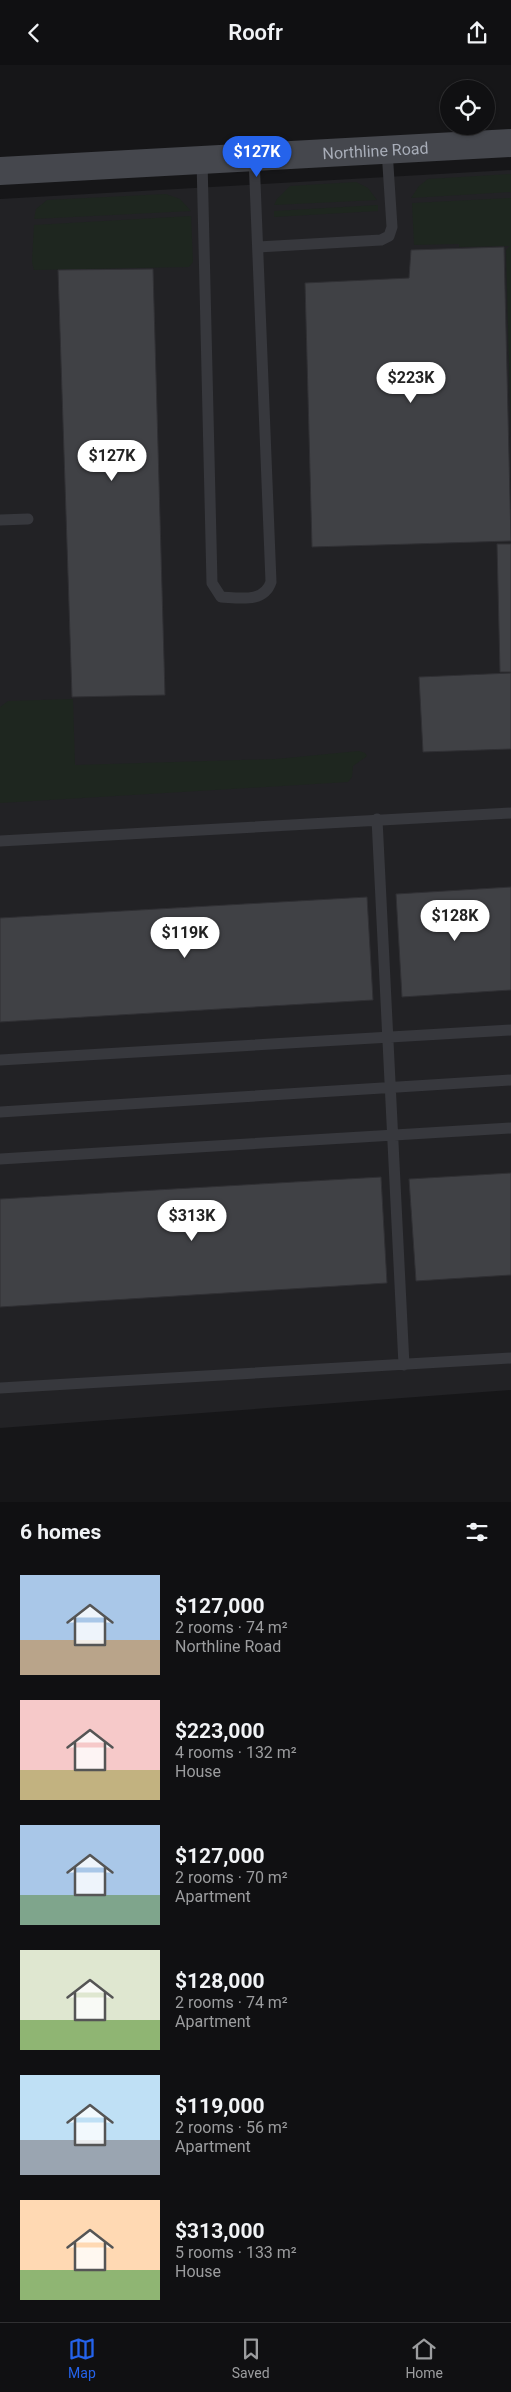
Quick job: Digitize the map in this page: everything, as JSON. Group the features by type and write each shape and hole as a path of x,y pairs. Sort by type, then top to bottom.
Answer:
{"main road":[{"name":"Northline Road","path":"0,171 511,143"}],"lane":[{"path":"258,247 381,241 389,236 392,227 387,150"},
{"path":"202,160 212,583 221,597 261,597 269,590 271,582 254,157"},
{"path":"0,519 28,519"},
{"path":"0,841 511,813"},
{"path":"376,819 404,1365"},
{"path":"0,1060 511,1030"},
{"path":"0,1112 511,1081"},
{"path":"0,1159 511,1128"},
{"path":"0,1388 511,1358"}],"shaded area":[{"path":"511,170 511,1390 0,1428 0,199"},
{"path":"511,174 511,192 411,198 419,186 428,179"},
{"path":"356,182 368,188 377,200 274,205 277,199 290,186"},
{"path":"166,194 180,199 191,211 34,219 36,209 47,200"},
{"path":"511,198 511,437 506,250 510,246 459,247 459,244 414,245 412,203"},
{"path":"378,205 378,211 274,217 274,211"},
{"path":"191,216 193,262 189,267 34,270 32,262 34,225"},
{"path":"73,699 75,765 276,759 359,751 367,756 353,766 352,777 348,782 0,803 0,707 8,701"}],"building":[{"path":"504,247 511,541 312,547 305,283 409,278 411,250"},
{"path":"153,269 165,695 72,697 58,270"},
{"path":"497,544 511,544 511,672 500,672"},
{"path":"511,673 511,749 423,752 419,677"},
{"path":"511,887 511,990 402,997 396,894"},
{"path":"367,897 373,1000 0,1022 0,918"},
{"path":"511,1173 511,1275 416,1281 409,1179"},
{"path":"381,1177 387,1283 0,1307 0,1199"}]}
